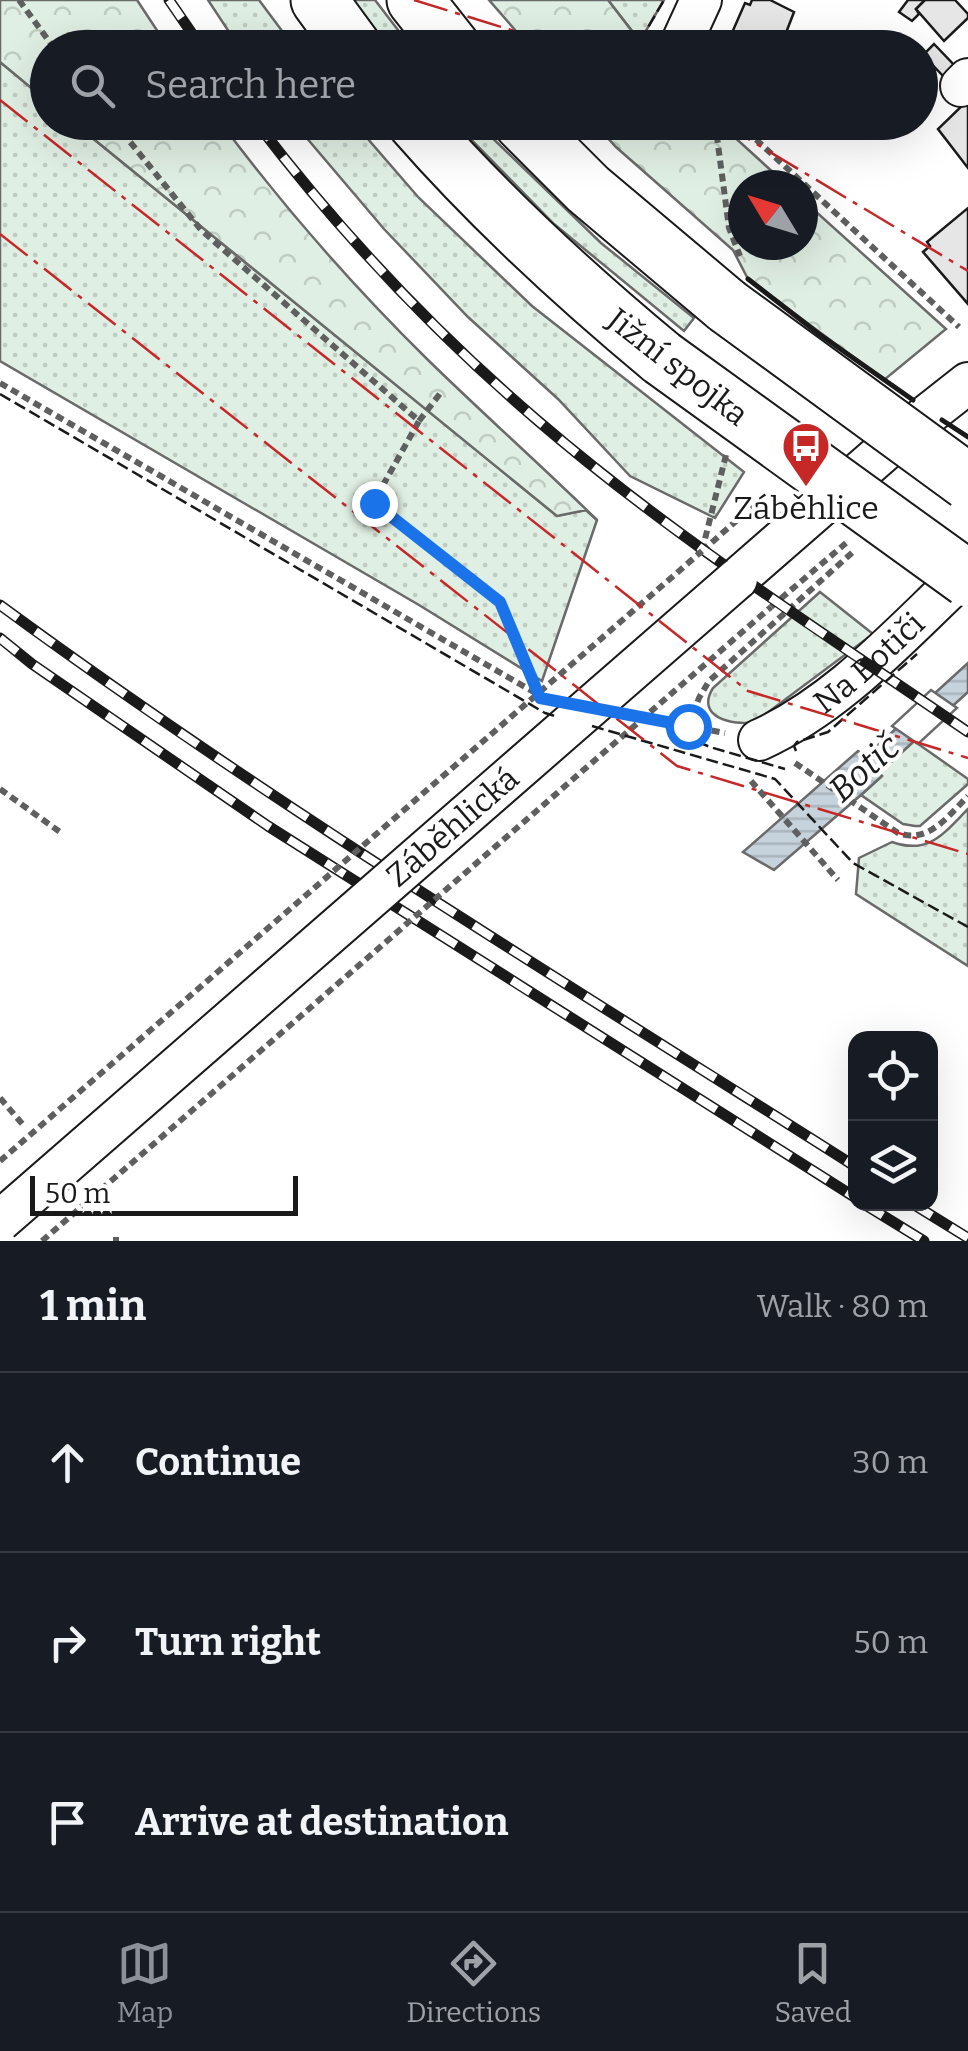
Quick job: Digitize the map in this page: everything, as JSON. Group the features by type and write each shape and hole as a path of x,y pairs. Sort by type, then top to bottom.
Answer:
{"highway":[{"path":"319,0 341,30"},
{"path":"415,0 439,30"},
{"name":"Jižní spojka","path":"433,140 518,233 662,358 968,579"},
{"path":"538,140 588,189 727,306 968,482"}],"street":[{"path":"687,30 701,0"},
{"name":"Záběhlická","path":"907,431 963,342"},
{"name":"Záběhlická","path":"0,1222 907,431 968,383"},
{"name":"Na Botiči","path":"774,750 795,723 832,696 968,571"}],"path":[{"path":"19,0 41,30"},
{"path":"128,140 201,230 419,420"},
{"path":"755,140 963,342"},
{"path":"0,383 540,698 559,701"},
{"path":"442,390 419,420 374,503 500,602 540,698"},
{"path":"0,1161 768,493"},
{"path":"42,1241 860,531"},
{"path":"633,715 688,726 698,698 710,682 867,540"},
{"path":"774,750 898,833 923,836 968,796"},
{"path":"751,781 838,880"},
{"path":"0,789 60,832"},
{"path":"0,1098 24,1126"}],"green space":[{"path":"0,0 137,0 157,30 30,30 30,87 0,62"},
{"path":"208,0 259,0 281,30 228,30"},
{"path":"352,0 375,0 398,30 376,30"},
{"path":"489,0 608,0 631,30 515,30"},
{"path":"608,0 664,0 646,30 631,30"},
{"path":"0,62 30,87 30,140 95,140 557,516 586,510 597,520 542,681 419,605 0,361"},
{"path":"95,140 234,140 371,302 597,520 586,510 557,516"},
{"path":"308,140 369,140 419,198 532,306 744,472 715,518 630,476 558,399 468,317 384,229"},
{"path":"472,140 495,140 601,243 694,318 684,331 554,224"},
{"path":"610,140 738,140 771,170 728,170 728,246"},
{"path":"818,214 946,329 884,380 748,279 738,260 818,260"},
{"path":"820,592 873,634 755,722 727,721 712,713 709,698 713,688"},
{"path":"914,741 968,779 968,784 920,826 903,824 861,795"},
{"path":"968,809 968,966 856,894 859,858 892,842 926,844 943,834"}],"water":[{"name":"Botič","path":"968,663 968,692 879,773 882,776 774,870 743,852 858,751 866,756"}],"pier":[{"path":"931,690 957,708 918,744 892,726"}],"building":[{"path":"752,0 770,0 794,12 787,30 733,30 745,3 750,5"},
{"path":"908,0 925,0 912,21 899,12"},
{"path":"925,0 955,0 968,18 944,41 916,9"},
{"path":"938,48 956,67 945,78 938,71"},
{"path":"968,100 968,168 938,129"},
{"path":"968,208 968,304 923,252 930,246 927,242"}],"railway":[{"path":"169,0 190,30"},
{"path":"270,140 389,278 537,420 694,543 968,732"},
{"path":"0,605 316,823 848,1162"},
{"path":"0,638 268,826 848,1193"},
{"path":"875,1211 924,1241"},
{"path":"924,1211 968,1238"}],"fence":[{"path":"646,30 664,0"},
{"path":"0,394 545,713 558,717"},
{"path":"796,751 797,742 828,732 917,654"},
{"path":"592,726 775,779 853,863 968,927"},
{"path":"666,728 710,747 785,769"}],"wall":[{"path":"748,279 913,400"},
{"path":"942,420 968,437"}],"power":[{"path":"414,0 511,30"},
{"path":"0,100 30,124"},
{"path":"51,140 748,691 968,758"},
{"path":"750,140 968,271"},
{"path":"0,234 677,766 968,854"}],"place":[{"name":"Záběhlice","path":"806,488"}],"route":[{"path":"374,503 500,602 540,698 688,726"}]}
